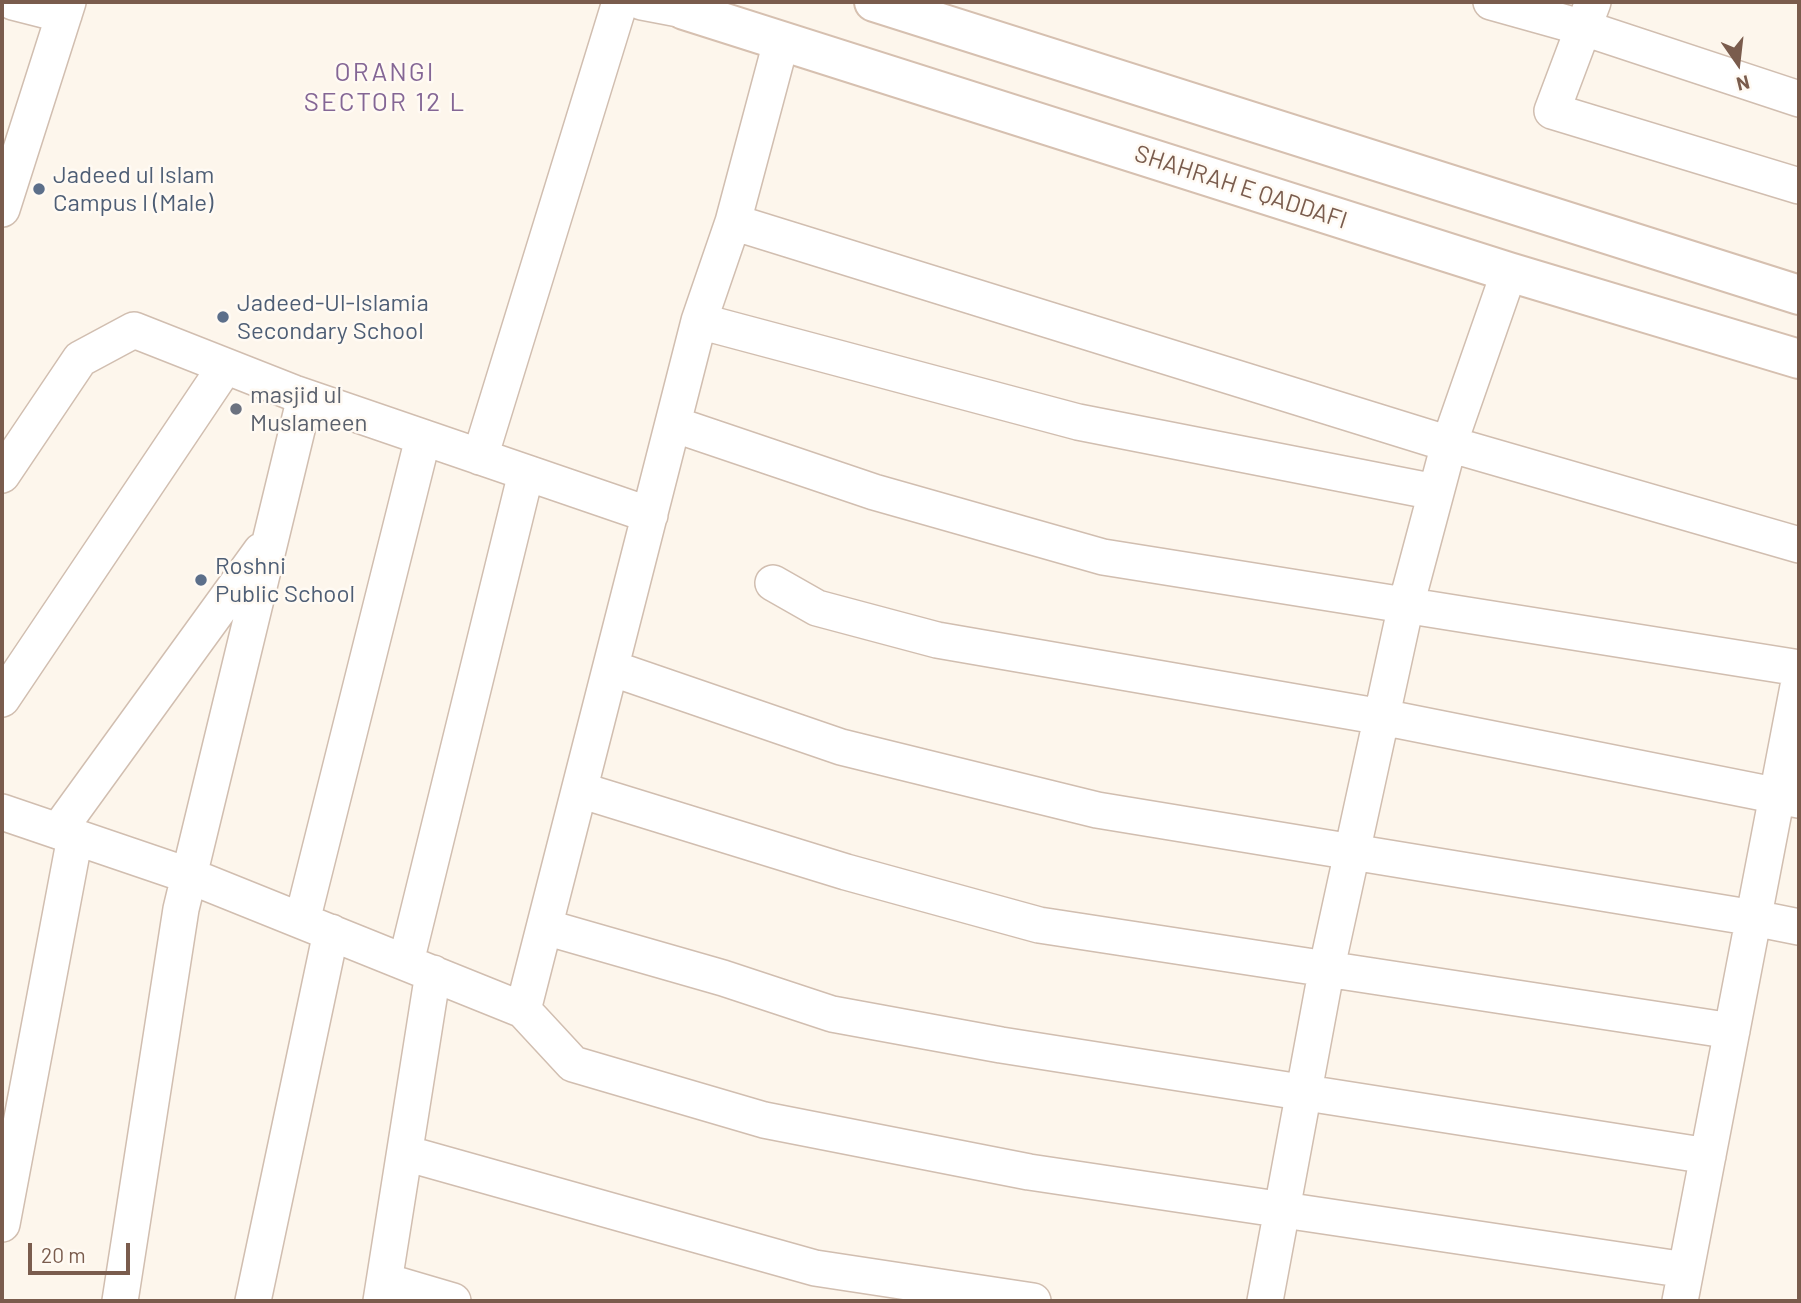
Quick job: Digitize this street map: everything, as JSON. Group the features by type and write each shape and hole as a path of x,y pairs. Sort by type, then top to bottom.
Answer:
{"main road":[{"path":"887,3 1799,295"},
{"name":"SHAHRAH E QADDAFI","path":"684,10 1509,271 1799,359"}],"street":[{"path":"2,209 14,129 66,8 13,2"},
{"path":"480,457 620,2"},
{"path":"642,2 684,10"},
{"path":"1490,2 1589,15 1799,99"},
{"path":"1589,15 1552,111 1799,186"},
{"path":"523,1010 699,321 733,222 781,42"},
{"path":"733,222 1449,444 1799,545"},
{"path":"1265,1301 1327,967 1406,605 1449,444 1509,271"},
{"path":"699,321 1077,422 1435,492"},
{"path":"2,475 80,359 134,330 305,397 650,515"},
{"path":"2,699 225,366"},
{"path":"120,1301 181,909 305,397"},
{"path":"673,424 874,492 1103,557 1799,668"},
{"path":"253,1301 316,926 423,438"},
{"path":"453,1301 383,1291 405,1153 419,968 526,473"},
{"path":"2,1224 66,834 271,538"},
{"path":"773,583 817,608 937,640 1382,717 1788,797"},
{"path":"611,668 841,747 1097,810 1754,918 1799,928"},
{"path":"2,812 190,876 523,1010 573,1064 764,1120 1029,1172 1282,1210 1683,1286 1754,918 1788,797 1799,681"},
{"path":"580,790 846,872 1039,925 1732,1031"},
{"path":"545,927 723,978 832,1014 1001,1045 1708,1156"},
{"path":"405,1153 815,1268 1033,1301"}],"place":[{"name":"Jadeed ul Islam Campus I (Male)","path":"39,189"},
{"name":"Jadeed-Ul-Islamia Secondary School","path":"223,317"},
{"name":"masjid ul Muslameen","path":"236,409"},
{"name":"Roshni Public School","path":"201,580"}],"district":[{"name":"ORANGI SECTOR 12 L","path":"385,87"}]}
